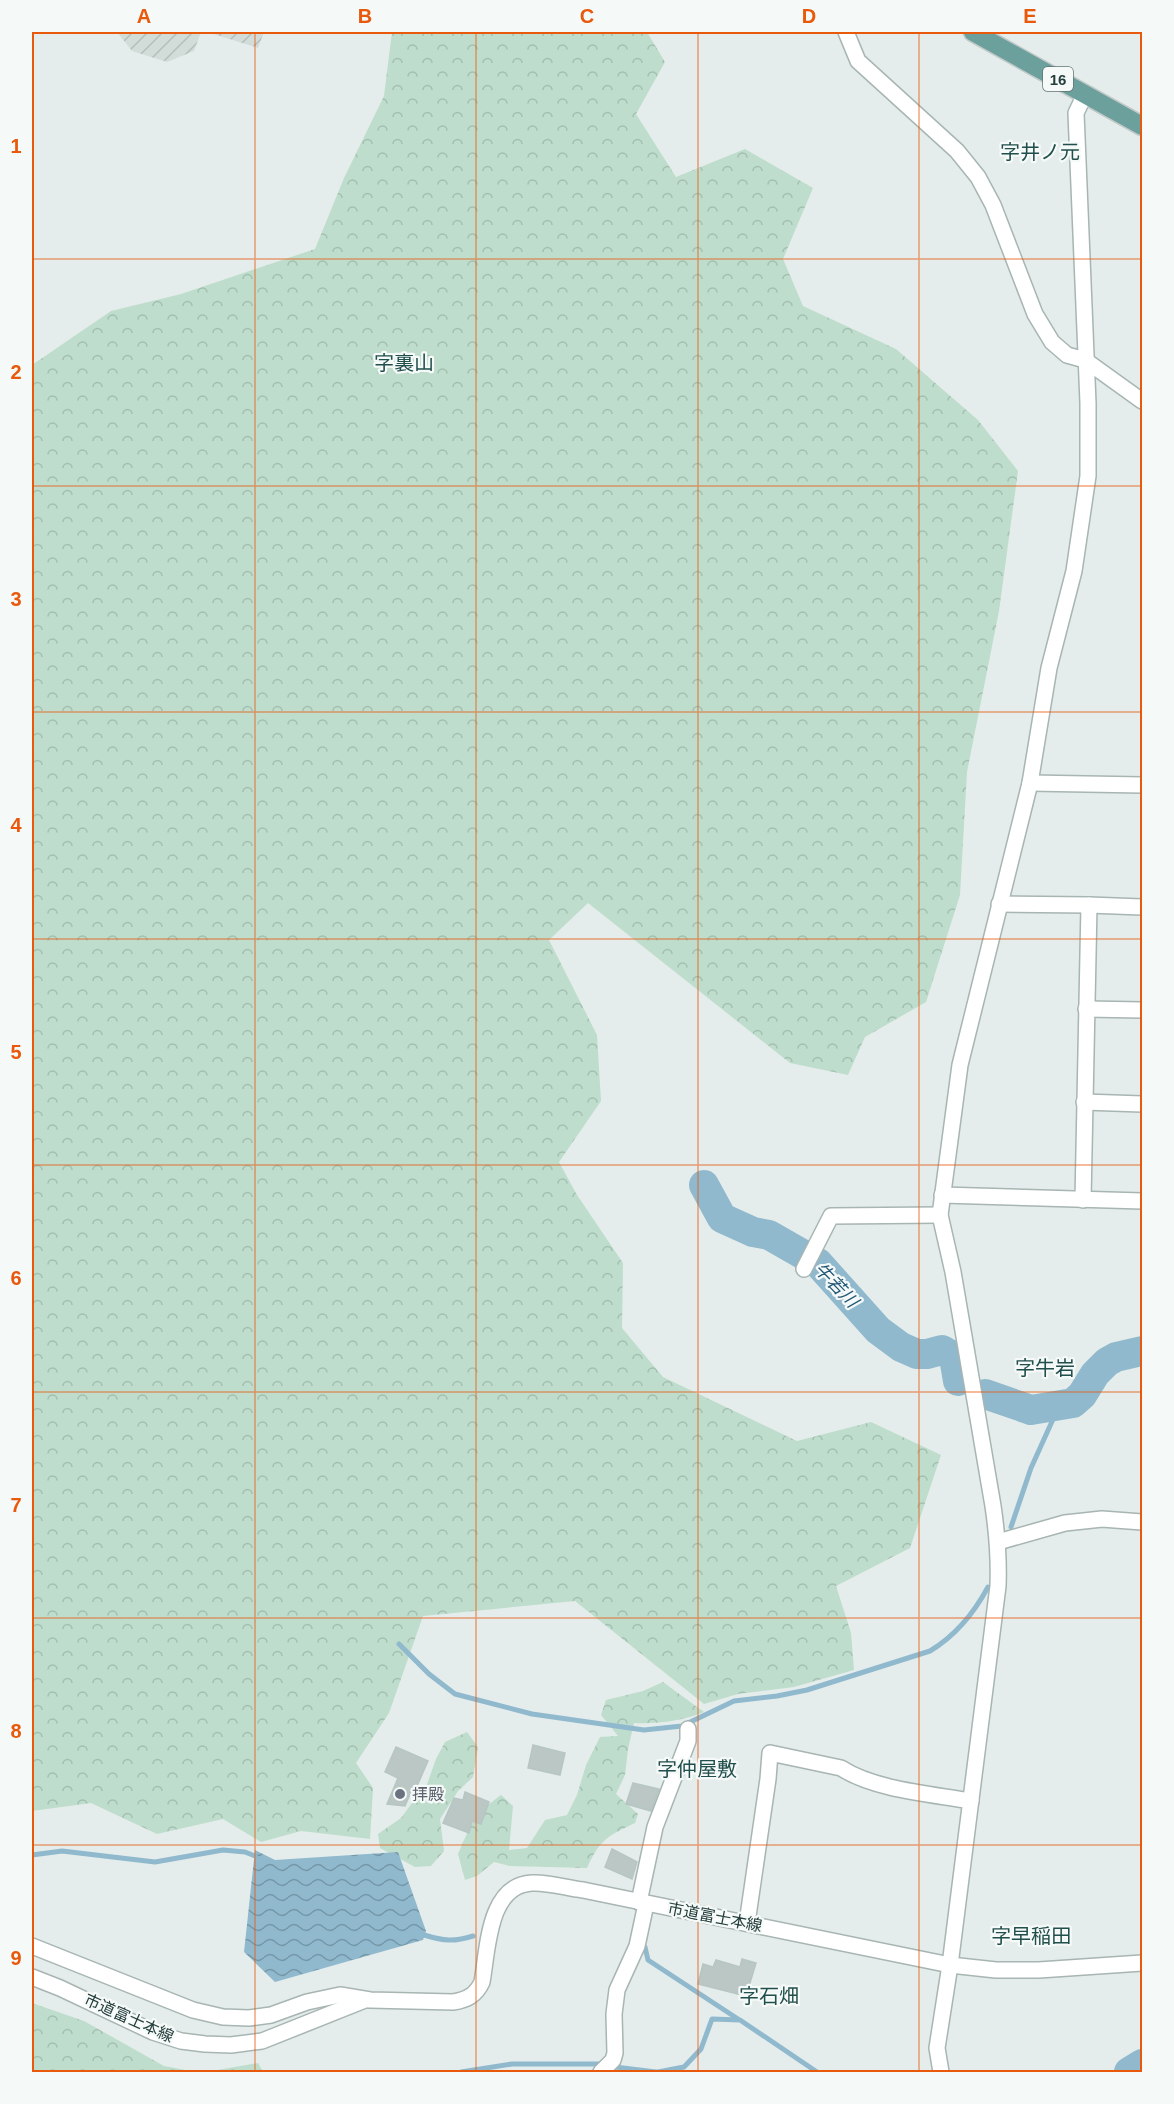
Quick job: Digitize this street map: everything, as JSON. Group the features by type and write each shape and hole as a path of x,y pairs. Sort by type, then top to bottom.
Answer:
{"main road":[{"name":"16","path":"973,32 1143,126"}],"street":[{"path":"846,32 858,61 957,151 978,177 993,205 1035,314 1052,342 1067,355 1085,360 1143,401"},
{"path":"940,2073 937,2048 950,1965 998,1586 998,1542 953,1272 940,1215 960,1065 1030,783 1049,668 1074,572 1088,476 1089,403 1085,360 1076,113 1085,94"},
{"path":"1030,783 1143,785"},
{"path":"999,904 1089,904 1143,908"},
{"path":"1083,1200 1089,904"},
{"path":"1086,1009 1143,1010"},
{"path":"1084,1102 1143,1104"},
{"path":"942,1196 1143,1202"},
{"path":"804,1269 831,1216 940,1215"},
{"path":"998,1542 1065,1523 1102,1519 1143,1522"},
{"path":"601,2073 613,2060 615,2053 614,2014 617,1990 638,1946 655,1827 688,1741 688,1729"},
{"path":"747,1923 770,1753 842,1768 849,1773 894,1788 971,1801"},
{"name":"市道富士本線","path":"32,1946 193,2010 223,2017 249,2018 271,2015 307,2002 340,1995 365,2000 463,2001 478,1990 482,1982 494,1915 499,1902 516,1886 539,1883 950,1965 996,1970 1039,1970 1143,1963"},
{"name":"市道富士本線","path":"32,1977 153,2032 181,2041 205,2044 231,2045 262,2041 365,2000"}],"shaded area":[{"path":"117,32 201,32 194,51 167,62 132,51"},
{"path":"207,32 264,32 258,48"}],"green space":[{"path":"392,32 647,32 665,62 636,114 676,177 745,149 813,188 783,259 803,306 896,349 978,420 1018,471 999,611 967,772 960,895 926,1002 865,1037 848,1075 790,1063 588,903 549,940 597,1035 601,1101 559,1162 577,1195 623,1263 622,1328 663,1377 797,1441 871,1422 941,1455 910,1548 836,1586 851,1633 854,1670 794,1687 738,1694 704,1704 575,1601 423,1616 389,1713 356,1763 373,1788 370,1839 301,1831 261,1842 223,1819 157,1834 91,1803 32,1811 32,365 111,311 181,294 315,249 344,178 384,96"},
{"path":"663,1682 704,1712 670,1721 634,1723 625,1775 616,1794 638,1814 635,1823 618,1831 601,1844 587,1868 510,1866 494,1862 477,1876 465,1880 458,1854 476,1814 501,1795 513,1806 509,1850 527,1848 545,1820 567,1815 577,1795 586,1765 600,1737 618,1736 601,1715 606,1700 643,1691"},
{"path":"467,1732 478,1747 473,1777 458,1791 440,1819 444,1851 431,1866 415,1867 380,1848 378,1834 401,1818 425,1790 445,1742"},
{"path":"32,2003 84,2021 164,2066 197,2072 32,2072"},
{"path":"258,2063 263,2072 206,2072"}],"water":[{"path":"255,1850 275,1860 398,1852 426,1931 423,1940 275,1982 244,1952"}],"building":[{"path":"533,1745 565,1753 560,1775 528,1768"},
{"name":"拝殿","path":"396,1747 428,1761 405,1806 387,1804 398,1778 385,1772"},
{"path":"633,1783 659,1789 651,1811 626,1804"},
{"path":"465,1792 489,1802 481,1824 472,1821 469,1833 443,1823 454,1798 463,1800"},
{"path":"612,1849 637,1862 632,1879 605,1867"},
{"path":"742,1959 756,1963 746,1996 698,1984 703,1964 713,1967 716,1960 740,1967"}],"waterway":[{"name":"牛若川","path":"704,1185 722,1218 753,1232 769,1235 818,1263 878,1330 901,1347 917,1354 942,1350 954,1357 958,1381"},
{"name":"牛若川","path":"985,1394 1031,1410 1073,1403 1082,1395 1095,1374 1107,1362 1116,1357 1142,1351"},
{"path":"1011,1527 1031,1468 1059,1406"},
{"path":"399,1644 429,1674 455,1694 532,1714 644,1730 682,1726 734,1701 807,1690 930,1651 963,1623 977,1606 988,1587"},
{"path":"32,1855 62,1851 155,1862 223,1850 245,1852 255,1856"},
{"path":"424,1935 449,1940 473,1936"},
{"path":"645,1947 648,1960 738,2019"},
{"path":"658,2072 684,2067 701,2049 712,2019 740,2020 817,2072"},
{"path":"461,2072 512,2064 602,2064"},
{"path":"1129,2072 1142,2064"},
{"path":"615,2067 656,2072"}],"place":[{"name":"拝殿","path":"400,1794"}],"district":[{"name":"字井ノ元","path":"1040,152"},
{"name":"字裏山","path":"404,363"},
{"name":"字牛岩","path":"1045,1368"},
{"name":"字仲屋敷","path":"697,1769"},
{"name":"字早稲田","path":"1031,1936"},
{"name":"字石畑","path":"769,1996"}]}
